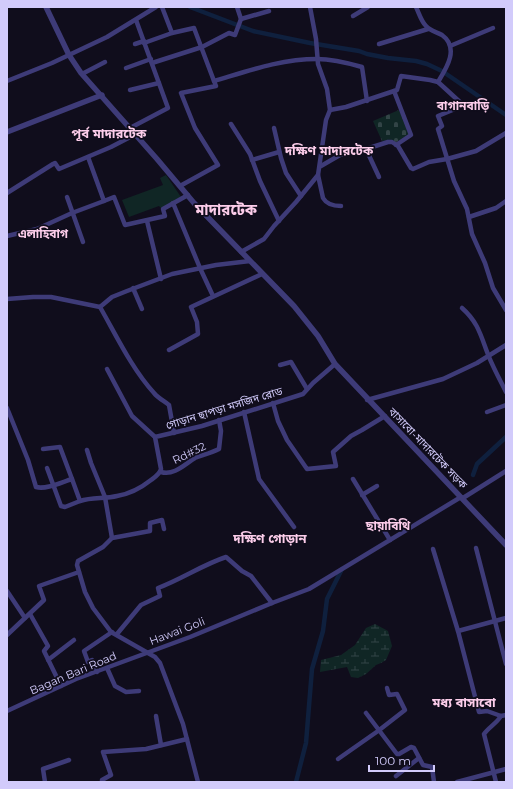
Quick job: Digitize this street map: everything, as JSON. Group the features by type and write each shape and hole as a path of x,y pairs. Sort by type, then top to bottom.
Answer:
{"street":[{"name":"বাসাবো-মাদারটেক সড়ক","path":"46,7 69,55 82,74 102,95 188,195 250,262 294,306 318,336 336,364 367,400 385,416 506,545"},
{"path":"7,81 107,37 156,7"},
{"path":"162,7 172,33"},
{"path":"126,68 202,47 229,33 236,35 240,21 237,7"},
{"path":"241,252 264,239 318,175 321,166 326,120 330,110 327,89 319,69 317,59 316,39 310,7"},
{"path":"353,16 368,7"},
{"path":"416,7 425,26 443,36 450,46 451,56 446,69 438,82"},
{"path":"240,21 269,11"},
{"path":"130,128 168,108 136,20"},
{"path":"135,44 194,28 216,86 181,93 196,128 218,165 180,186"},
{"path":"379,44 428,28"},
{"path":"450,46 493,28"},
{"path":"214,81 277,63 317,59 346,62 362,67 367,101"},
{"path":"82,74 105,62"},
{"path":"330,110 367,101 397,90 401,76 438,82 461,103 455,109 438,116 442,126 438,129 447,160 459,193 467,209 472,234 485,263 493,288 506,310"},
{"path":"130,90 159,83"},
{"path":"394,91 412,135 396,145"},
{"path":"7,132 102,95"},
{"path":"231,124 252,160 279,221"},
{"path":"274,128 279,152 286,173 301,196"},
{"path":"321,166 340,155 366,149 384,142 392,142 402,152 412,169 429,162 447,160 476,151 506,133"},
{"path":"7,193 55,163 58,169 88,157 136,134"},
{"path":"366,149 379,177"},
{"path":"252,160 279,152"},
{"path":"88,157 104,200"},
{"path":"318,175 325,201 334,206 341,206"},
{"path":"7,236 38,229 72,213 114,197 125,225 147,221 165,216 163,209 188,195"},
{"path":"68,197 72,213 83,242"},
{"path":"469,217 496,208 506,201"},
{"path":"173,204 213,296"},
{"path":"147,221 161,279"},
{"path":"100,307 112,297 151,280 161,279 172,274 200,268 250,262"},
{"path":"170,350 198,334 197,322 191,307 262,274"},
{"path":"133,288 142,309"},
{"path":"7,299 33,296 51,297 100,307 144,381 155,394 169,405 174,433"},
{"path":"462,308 472,317 477,326 506,392"},
{"path":"367,400 443,379 489,356 506,345"},
{"path":"280,365 291,362 307,390"},
{"name":"গোড়ান ছাপড়া মসজিদ রোড","path":"161,472 155,437 219,420 303,394 336,364"},
{"path":"107,370 132,416 155,437"},
{"path":"272,403 286,440 307,469 336,466 333,452 351,436 385,416"},
{"path":"487,412 506,405"},
{"path":"7,408 28,460 36,486 39,488 72,479"},
{"path":"244,412 259,479 294,527"},
{"name":"Rd#32","path":"161,472 165,473 182,467 194,459 219,449 221,433 219,420"},
{"path":"43,449 60,447 80,501"},
{"path":"86,450 105,497 112,538"},
{"path":"47,468 61,506 64,507 90,498 117,496 134,491 161,472"},
{"name":"Hawai Goli","path":"146,652 310,589 506,471"},
{"path":"353,479 390,540"},
{"path":"362,495 377,486"},
{"path":"164,528 162,520 150,523 150,531 112,538 103,547 78,561 79,572 85,592 93,608 112,632 146,652 160,663 183,724 198,782"},
{"path":"476,548 506,664"},
{"path":"433,549 458,630 479,712 487,711 504,715 486,730 484,734 496,782"},
{"path":"117,634 137,608 160,596 158,588 177,581 208,564 226,557 242,571 252,576 272,603"},
{"path":"7,635 44,600 39,586 79,572"},
{"path":"7,591 25,618"},
{"path":"30,614 48,646 44,650 62,686"},
{"path":"458,630 506,618"},
{"path":"97,672 94,662 92,660 88,662 84,651 112,632"},
{"path":"48,660 74,640"},
{"name":"Bagan Bari Road","path":"7,712 76,679 146,652"},
{"path":"107,668 114,686 126,692 140,691"},
{"path":"338,759 405,710 396,694 389,696 387,688"},
{"path":"366,713 397,754 413,747 424,766 432,767 434,782"},
{"path":"156,716 161,745"},
{"path":"102,782 102,780 111,776 103,752 146,749 187,739"},
{"path":"396,776 419,758"},
{"path":"45,782 43,769 69,760"},
{"path":"457,782 506,769"}],"green space":[{"path":"399,110 410,135 396,142 389,140 382,141 373,121"},
{"path":"166,175 181,197 161,208 159,206 129,217 122,200 163,185 160,178"},
{"path":"375,624 388,631 392,646 386,660 376,665 366,674 358,678 351,677 347,667 320,672 321,660 341,655 355,645 366,628"}],"waterway":[{"path":"190,7 253,31 388,58 416,61 427,64 442,71 506,115"},
{"path":"473,475 477,464 506,437"},
{"path":"296,782 306,743 312,669 323,631 327,599 342,569"}],"district":[{"name":"বাগানবাড়ি","path":"463,106"},
{"name":"পূর্ব মাদারটেক","path":"109,133"},
{"name":"দক্ষিণ মাদারটেক","path":"329,150"},
{"name":"মাদারটেক","path":"226,210"},
{"name":"এলাহিবাগ","path":"43,234"},
{"name":"ছায়াবিথি","path":"388,526"},
{"name":"দক্ষিণ গোড়ান","path":"270,538"},
{"name":"মধ্য বাসাবো","path":"464,702"}]}
